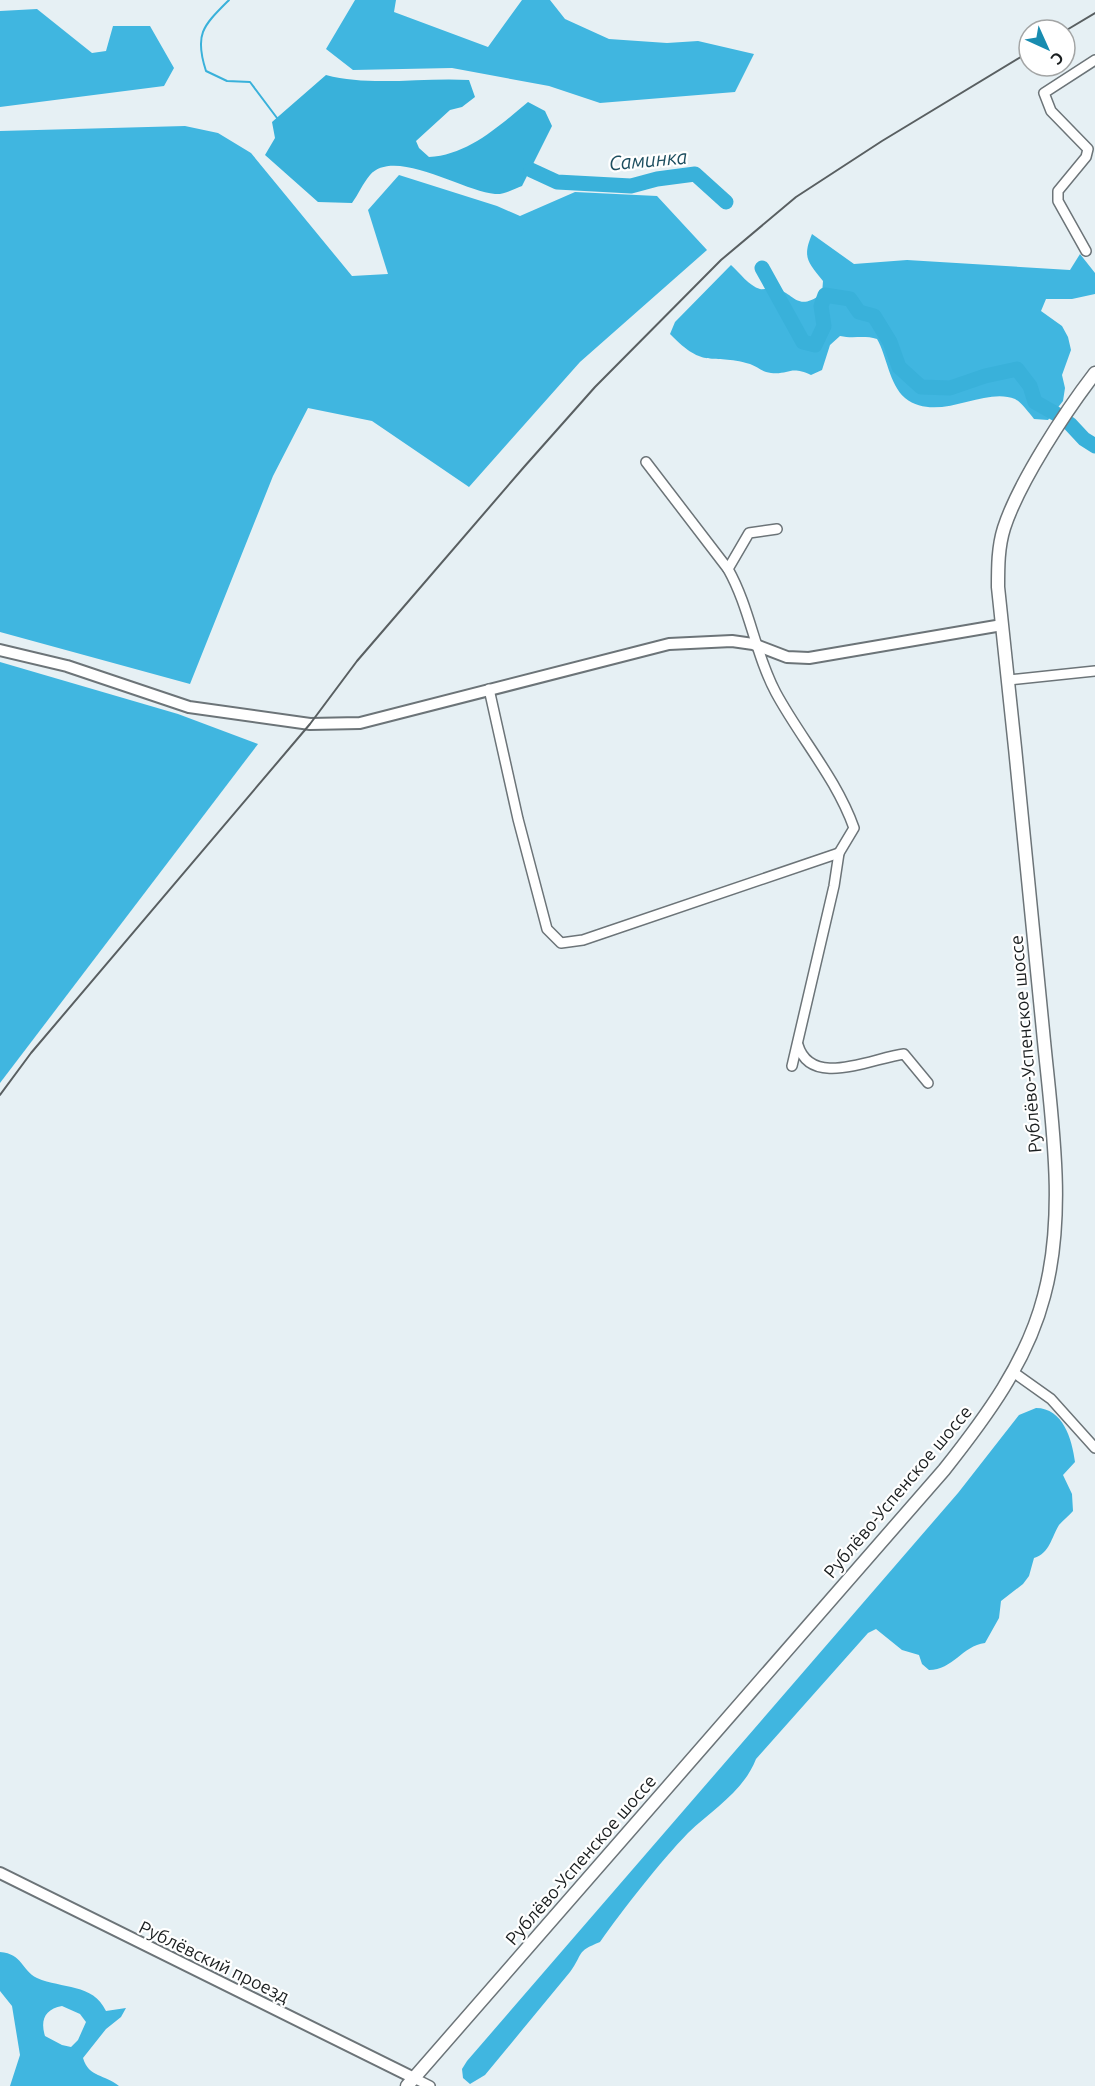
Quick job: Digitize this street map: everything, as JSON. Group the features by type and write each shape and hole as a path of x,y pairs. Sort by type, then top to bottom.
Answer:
{"main road":[{"name":"Рублёво-Успенское шоссе","path":"414,2084 944,1470 983,1421 1013,1372 1044,1297 1050,1271 1055,1200 1051,1113 1031,881 1021,816 998,570 1004,527 1033,468 1095,373"}],"street":[{"path":"1086,251 1058,201 1058,191 1086,157 1088,149 1051,111 1044,93 1095,60"},
{"path":"646,462 728,568 741,590 776,692 846,805 854,828 839,853 834,886 792,1066"},
{"path":"728,568 749,533 777,528"},
{"path":"0,650 88,673 189,707 310,724 360,723 669,644 732,641 787,657 809,658 1002,625"},
{"path":"1009,680 1095,671"},
{"path":"489,689 518,819 547,929 561,943 583,940 839,853"},
{"path":"797,1042 802,1057 814,1066 850,1067 887,1056 904,1054 928,1083"},
{"path":"1013,1372 1051,1399 1095,1448"},
{"name":"Рублёвский проезд","path":"0,1873 414,2084"},
{"path":"414,2084 430,2086"}],"shaded area":[{"path":"355,0 396,0 394,12 488,47 522,0 550,0 565,19 609,39 667,43 698,41 754,54 735,92 600,103 549,86 452,68 353,70 326,49"},
{"path":"37,9 92,53 106,51 113,26 150,26 174,68 164,86 0,107 0,11"},
{"path":"326,75 343,79 379,81 469,80 475,97 462,107 450,110 416,141 419,148 429,157 457,151 470,145 528,102 545,111 552,126 522,186 505,193 495,194 482,191 430,173 396,166 381,168 370,175 352,203 318,202 265,155 275,138 272,122"},
{"path":"185,126 218,133 251,153 352,276 388,274 368,210 399,175 497,206 520,216 575,192 657,196 707,250 580,362 469,487 372,421 308,408 273,476 190,684 0,632 0,131"},
{"path":"812,234 854,264 907,260 1070,270 1080,254 1095,273 1095,294 1072,299 1046,299 1041,311 1062,326 1068,337 1071,350 1062,375 1065,388 1063,401 1048,420 1034,419 1018,401 1003,396 946,406 918,405 905,398 895,385 877,339 872,338 840,336 830,345 822,370 811,375 794,370 771,373 750,364 700,357 670,334 675,322 731,265 748,282 760,289 775,288 801,302 807,302 822,294 823,281 810,264 807,254"},
{"path":"0,662 178,714 258,744 0,1083"},
{"path":"1036,1408 1053,1413 1068,1435 1075,1462 1063,1475 1072,1494 1073,1511 1059,1525 1044,1553 1034,1558 1029,1576 1023,1584 1001,1601 999,1618 985,1643 970,1648 945,1666 929,1670 922,1664 919,1655 902,1650 876,1629 868,1633 756,1759 735,1791 688,1833 666,1857 600,1942 583,1951 570,1972 485,2075 470,2084 463,2078 462,2069 467,2061 958,1493 1019,1415"},
{"path":"0,1952 8,1953 18,1959 37,1978 85,1991 100,2002 106,2011 126,2008 121,2017 106,2029 83,2058 89,2069 119,2086 10,2086 20,2055 12,2006 0,1991","holes":["62,2006 80,2014 86,2022 78,2040 71,2047 45,2036 44,2020 51,2010"]}],"waterway":[{"path":"229,0 203,31 201,48 206,71 227,81 250,82 277,118"},
{"name":"Саминка","path":"531,170 557,182 631,186 657,179 695,174 726,202"},
{"name":"Саминка","path":"762,268 803,342 815,345 824,326 821,306 825,295 850,299 859,312 874,316 890,342 899,367 921,387 950,388 985,376 1017,369 1030,386 1035,402 1058,415"},
{"name":"Саминка","path":"1070,424 1084,439 1095,446"}],"railway":[{"path":"1077,24 1095,13"},
{"path":"0,1095 31,1053 310,724 357,661 595,387 721,260 796,197 882,141 1017,59"}]}
